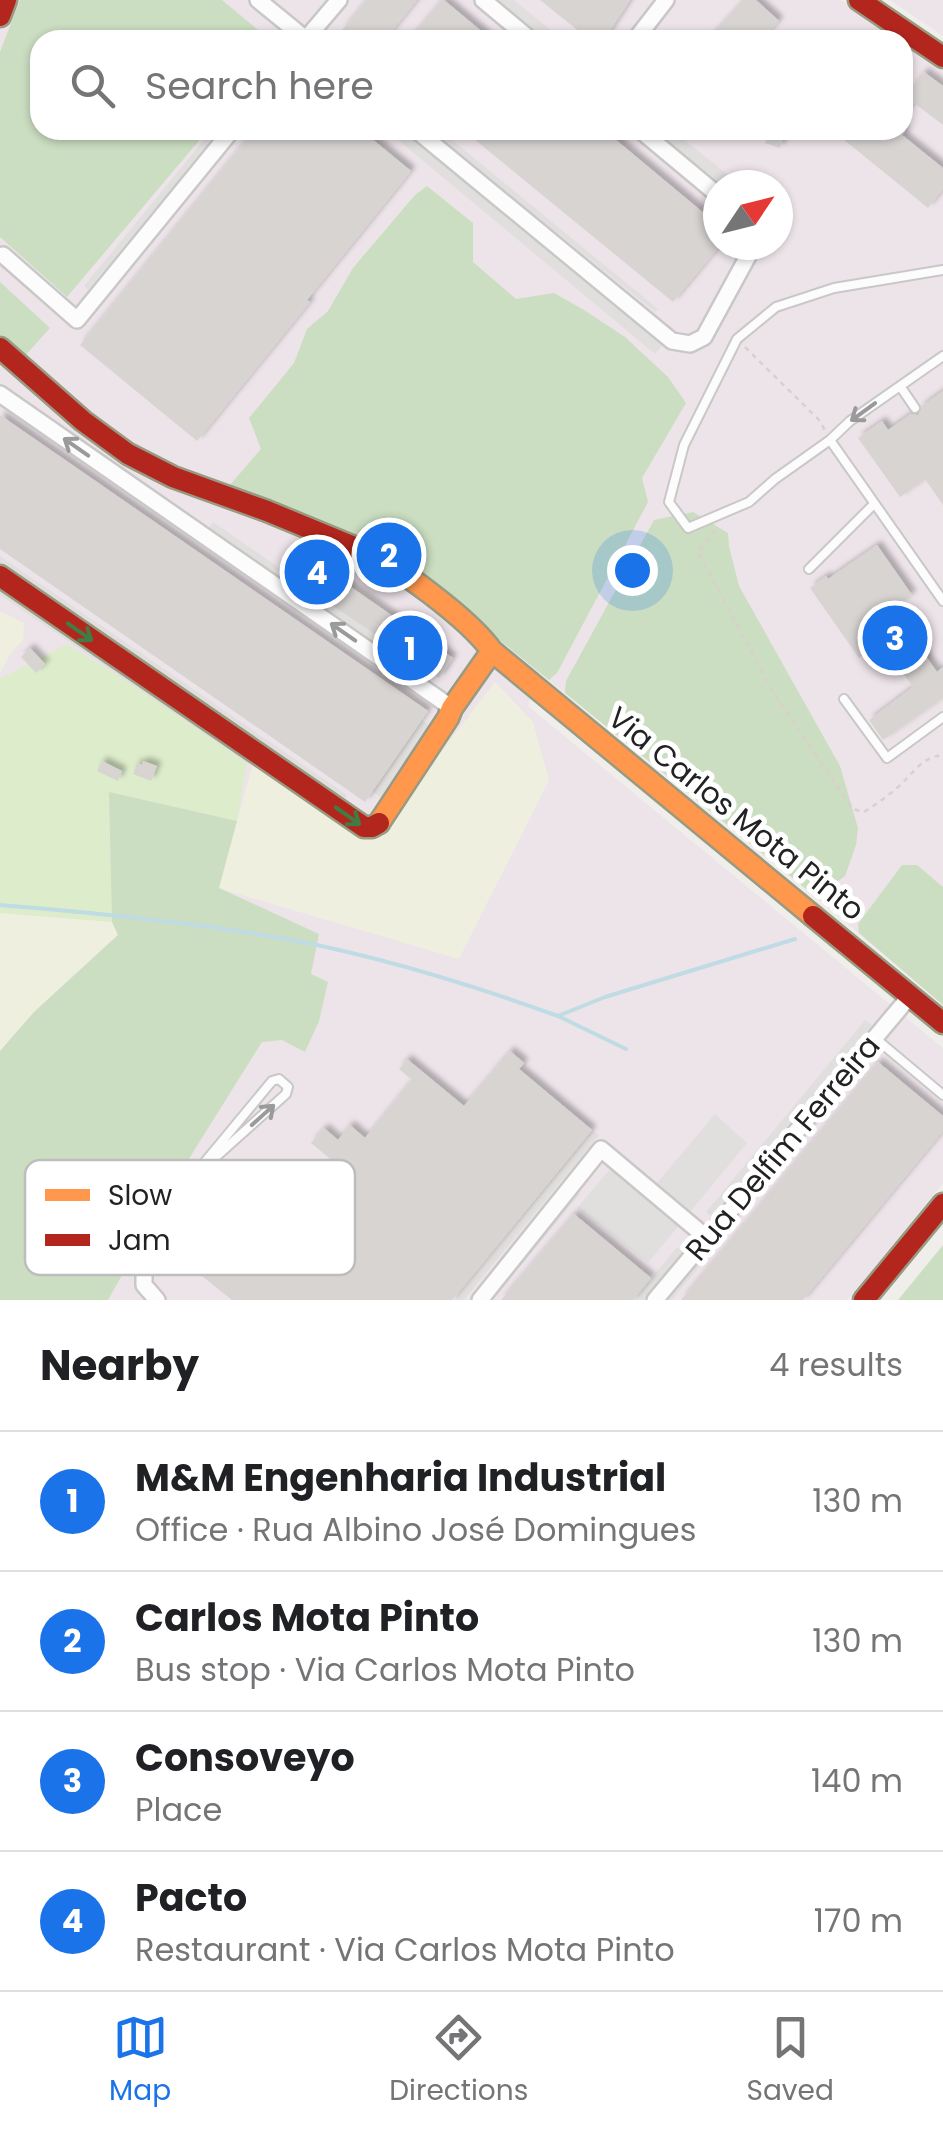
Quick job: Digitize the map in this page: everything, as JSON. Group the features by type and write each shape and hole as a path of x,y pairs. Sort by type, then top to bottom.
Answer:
{"main road":[{"path":"0,16 6,0"},
{"path":"860,0 904,30"},
{"path":"913,36 943,57"},
{"name":"Via Carlos Mota Pinto","path":"0,348 83,421 128,454 173,477 317,533 408,594 474,647 492,650 943,1023"},
{"path":"0,576 372,828 380,822 492,650"},
{"path":"864,1300 943,1204"},
{"path":"882,1300 943,1226"}],"street":[{"path":"258,0 294,30"},
{"path":"314,30 339,0"},
{"path":"483,0 519,30"},
{"path":"643,30 666,0"},
{"path":"3,254 77,320 224,140"},
{"path":"428,140 666,337 681,344 704,337 747,260"},
{"path":"652,140 703,182"},
{"path":"0,394 452,708"},
{"name":"Rua Delfim Ferreira","path":"655,1300 910,996"},
{"path":"480,1300 601,1150 707,1238"},
{"path":"144,1275 144,1285 157,1300"}],"lane":[{"path":"943,270 834,288 776,307 737,338 684,445 669,502 688,528 749,502 850,421 943,356"},
{"path":"900,386 916,408"},
{"path":"830,440 943,600"},
{"path":"810,569 874,504"},
{"path":"844,699 888,758 943,717"},
{"path":"875,1038 943,1094"},
{"path":"207,1160 272,1081 279,1078 285,1082 286,1094 212,1160"}],"path":[{"path":"737,338 820,421 830,440"},
{"path":"728,512 698,552 774,694 854,809 864,812 903,783 918,765 932,756 943,755"}],"shaded area":[{"path":"0,0 841,0 884,30 30,30 30,140 913,140 913,50 943,70 943,1005 539,672 528,706 943,1048 943,1183 847,1300 0,1300 0,925 118,934 82,834 0,755"},
{"path":"497,0 514,0 551,30 534,30"},
{"path":"890,0 943,0 943,36"},
{"path":"204,140 211,140 88,290 84,286"},
{"path":"398,140 413,140 662,346 655,354"},
{"path":"442,140 452,140 658,309 655,312"},
{"path":"666,140 684,140 722,170 704,170"},
{"path":"213,522 427,670 423,677 208,529"},
{"path":"0,556 347,795 343,802 0,567"},
{"path":"0,585 252,757 249,764 0,595"},
{"path":"422,720 432,727 383,799 372,791"},
{"path":"865,1020 872,1025 711,1217 706,1212"},
{"path":"866,1057 870,1060 672,1300 664,1300"},
{"path":"715,1114 747,1143 648,1263 577,1208 622,1155 657,1183"},
{"path":"592,1130 599,1135 464,1300 454,1300"},
{"path":"577,1186 580,1194 493,1300 484,1300"},
{"path":"677,1247 683,1252 644,1300 633,1300"}],"green space":[{"path":"20,0 222,0 258,30 30,30 30,140 200,140 67,297 0,237 0,52"},
{"path":"427,186 473,223 473,262 516,299 554,293 584,310 625,337 668,377 686,403 642,478 648,502 557,673 549,680 390,552 229,486 261,449 249,418 294,363 307,329 328,311 353,268"},
{"path":"0,282 50,328 24,357 0,336"},
{"path":"693,512 728,533 739,586 840,766 858,828 856,845 845,876 816,897 565,693 566,681 654,520"},
{"path":"0,611 24,623 23,640 0,673"},
{"path":"67,644 248,756 237,821 109,792 112,922 0,913 0,679"},
{"path":"495,682 533,722 549,780 459,959 218,888 255,757 374,840"},
{"path":"109,792 237,821 219,888 319,934 311,974 328,982 319,1021 305,1052 282,1040 262,1042 188,1160 25,1160 25,1275 122,1275 108,1300 0,1300 0,1051 34,1012 118,935 112,922"},
{"path":"902,865 917,865 943,887 943,1005 859,933 858,924"},
{"path":"0,913 112,922 118,935 34,1012 0,1051"},
{"path":"943,1245 943,1300 898,1300"}],"building":[{"path":"367,0 417,0 393,30 342,30"},
{"path":"444,0 480,30 417,30"},
{"path":"540,0 630,0 610,30 578,30"},
{"path":"744,0 756,0 779,21 771,30 717,30"},
{"path":"924,72 943,86 943,125 913,104 913,87"},
{"path":"246,140 373,140 411,171 197,441 80,345"},
{"path":"475,140 616,140 703,212 703,260 708,260 673,302"},
{"path":"766,140 783,140 780,148 765,143"},
{"path":"844,140 908,140 943,168 943,189 928,208"},
{"path":"943,391 943,505 925,479 900,497 858,438 882,421 888,430 911,414 918,415 922,406"},
{"path":"0,415 428,711 365,802 0,549"},
{"path":"877,545 912,595 892,609 937,672 943,667 943,698 883,740 869,720 913,687 880,642 859,658 810,588"},
{"path":"312,560 453,658 439,678 297,581"},
{"path":"30,648 45,664 36,673 21,657"},
{"path":"102,761 122,771 118,781 97,771"},
{"path":"143,761 157,766 151,781 133,774 137,763 142,765"},
{"path":"510,1051 524,1063 519,1069 592,1130 452,1300 232,1300 201,1275 355,1275 355,1160 331,1160 311,1143 324,1128 338,1140 350,1125 365,1138 412,1080 399,1069 407,1059 464,1106"},
{"path":"878,1062 943,1116 943,1131 803,1300 681,1300"},
{"path":"574,1214 651,1278 633,1300 501,1300"}],"waterway":[{"path":"0,905 161,921 296,941 410,968 558,1016 605,997 795,939"},
{"path":"558,1016 626,1049"}],"traffic: slow":[{"path":"359,549 392,566 450,609 492,651 813,916"},
{"path":"379,823 492,651"}],"traffic: jam":[{"path":"0,16 6,0"},
{"path":"859,0 903,30"},
{"path":"913,37 943,57"},
{"path":"0,348 83,421 128,454 173,477 359,549"},
{"path":"0,576 364,827 379,823"},
{"path":"813,916 943,1023"},
{"path":"864,1300 943,1204"}],"place":[{"name":"Carlos Mota Pinto","path":"389,555"},
{"name":"Pacto","path":"317,572"},
{"name":"Consoveyo","path":"895,638"},
{"name":"M&M Engenharia Industrial","path":"410,648"}]}
